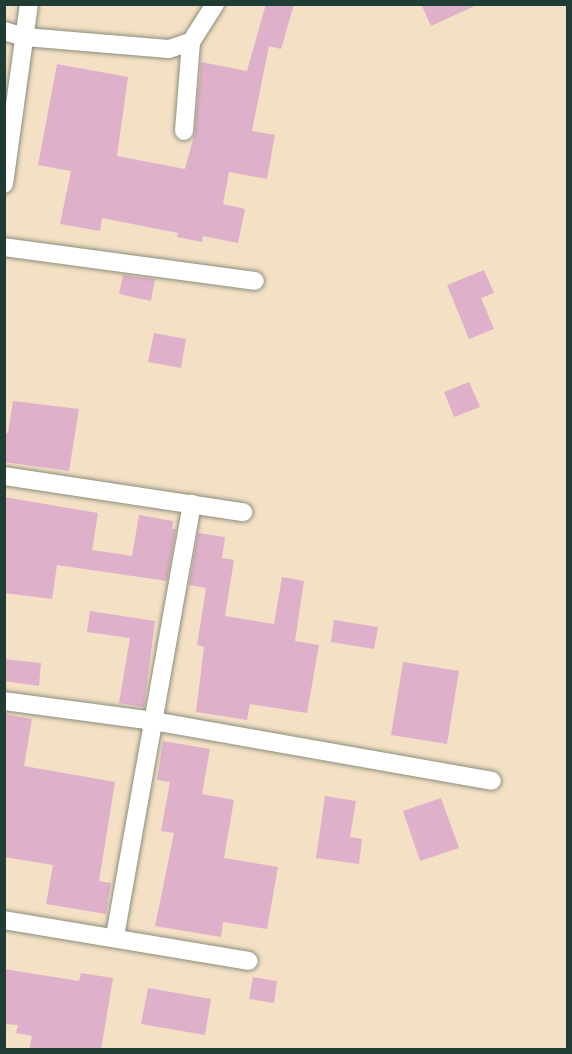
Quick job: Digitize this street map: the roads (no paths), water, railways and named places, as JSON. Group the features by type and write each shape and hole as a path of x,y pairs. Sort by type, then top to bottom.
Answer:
{"street":[{"path":"4,184 29,4"},
{"path":"184,131 191,42 215,4"},
{"path":"4,31 25,37 170,49 191,42"},
{"path":"4,248 255,281"},
{"path":"4,476 243,512"},
{"path":"115,936 192,504"},
{"path":"4,701 153,721 492,781"},
{"path":"4,920 115,936 249,960"}]}
